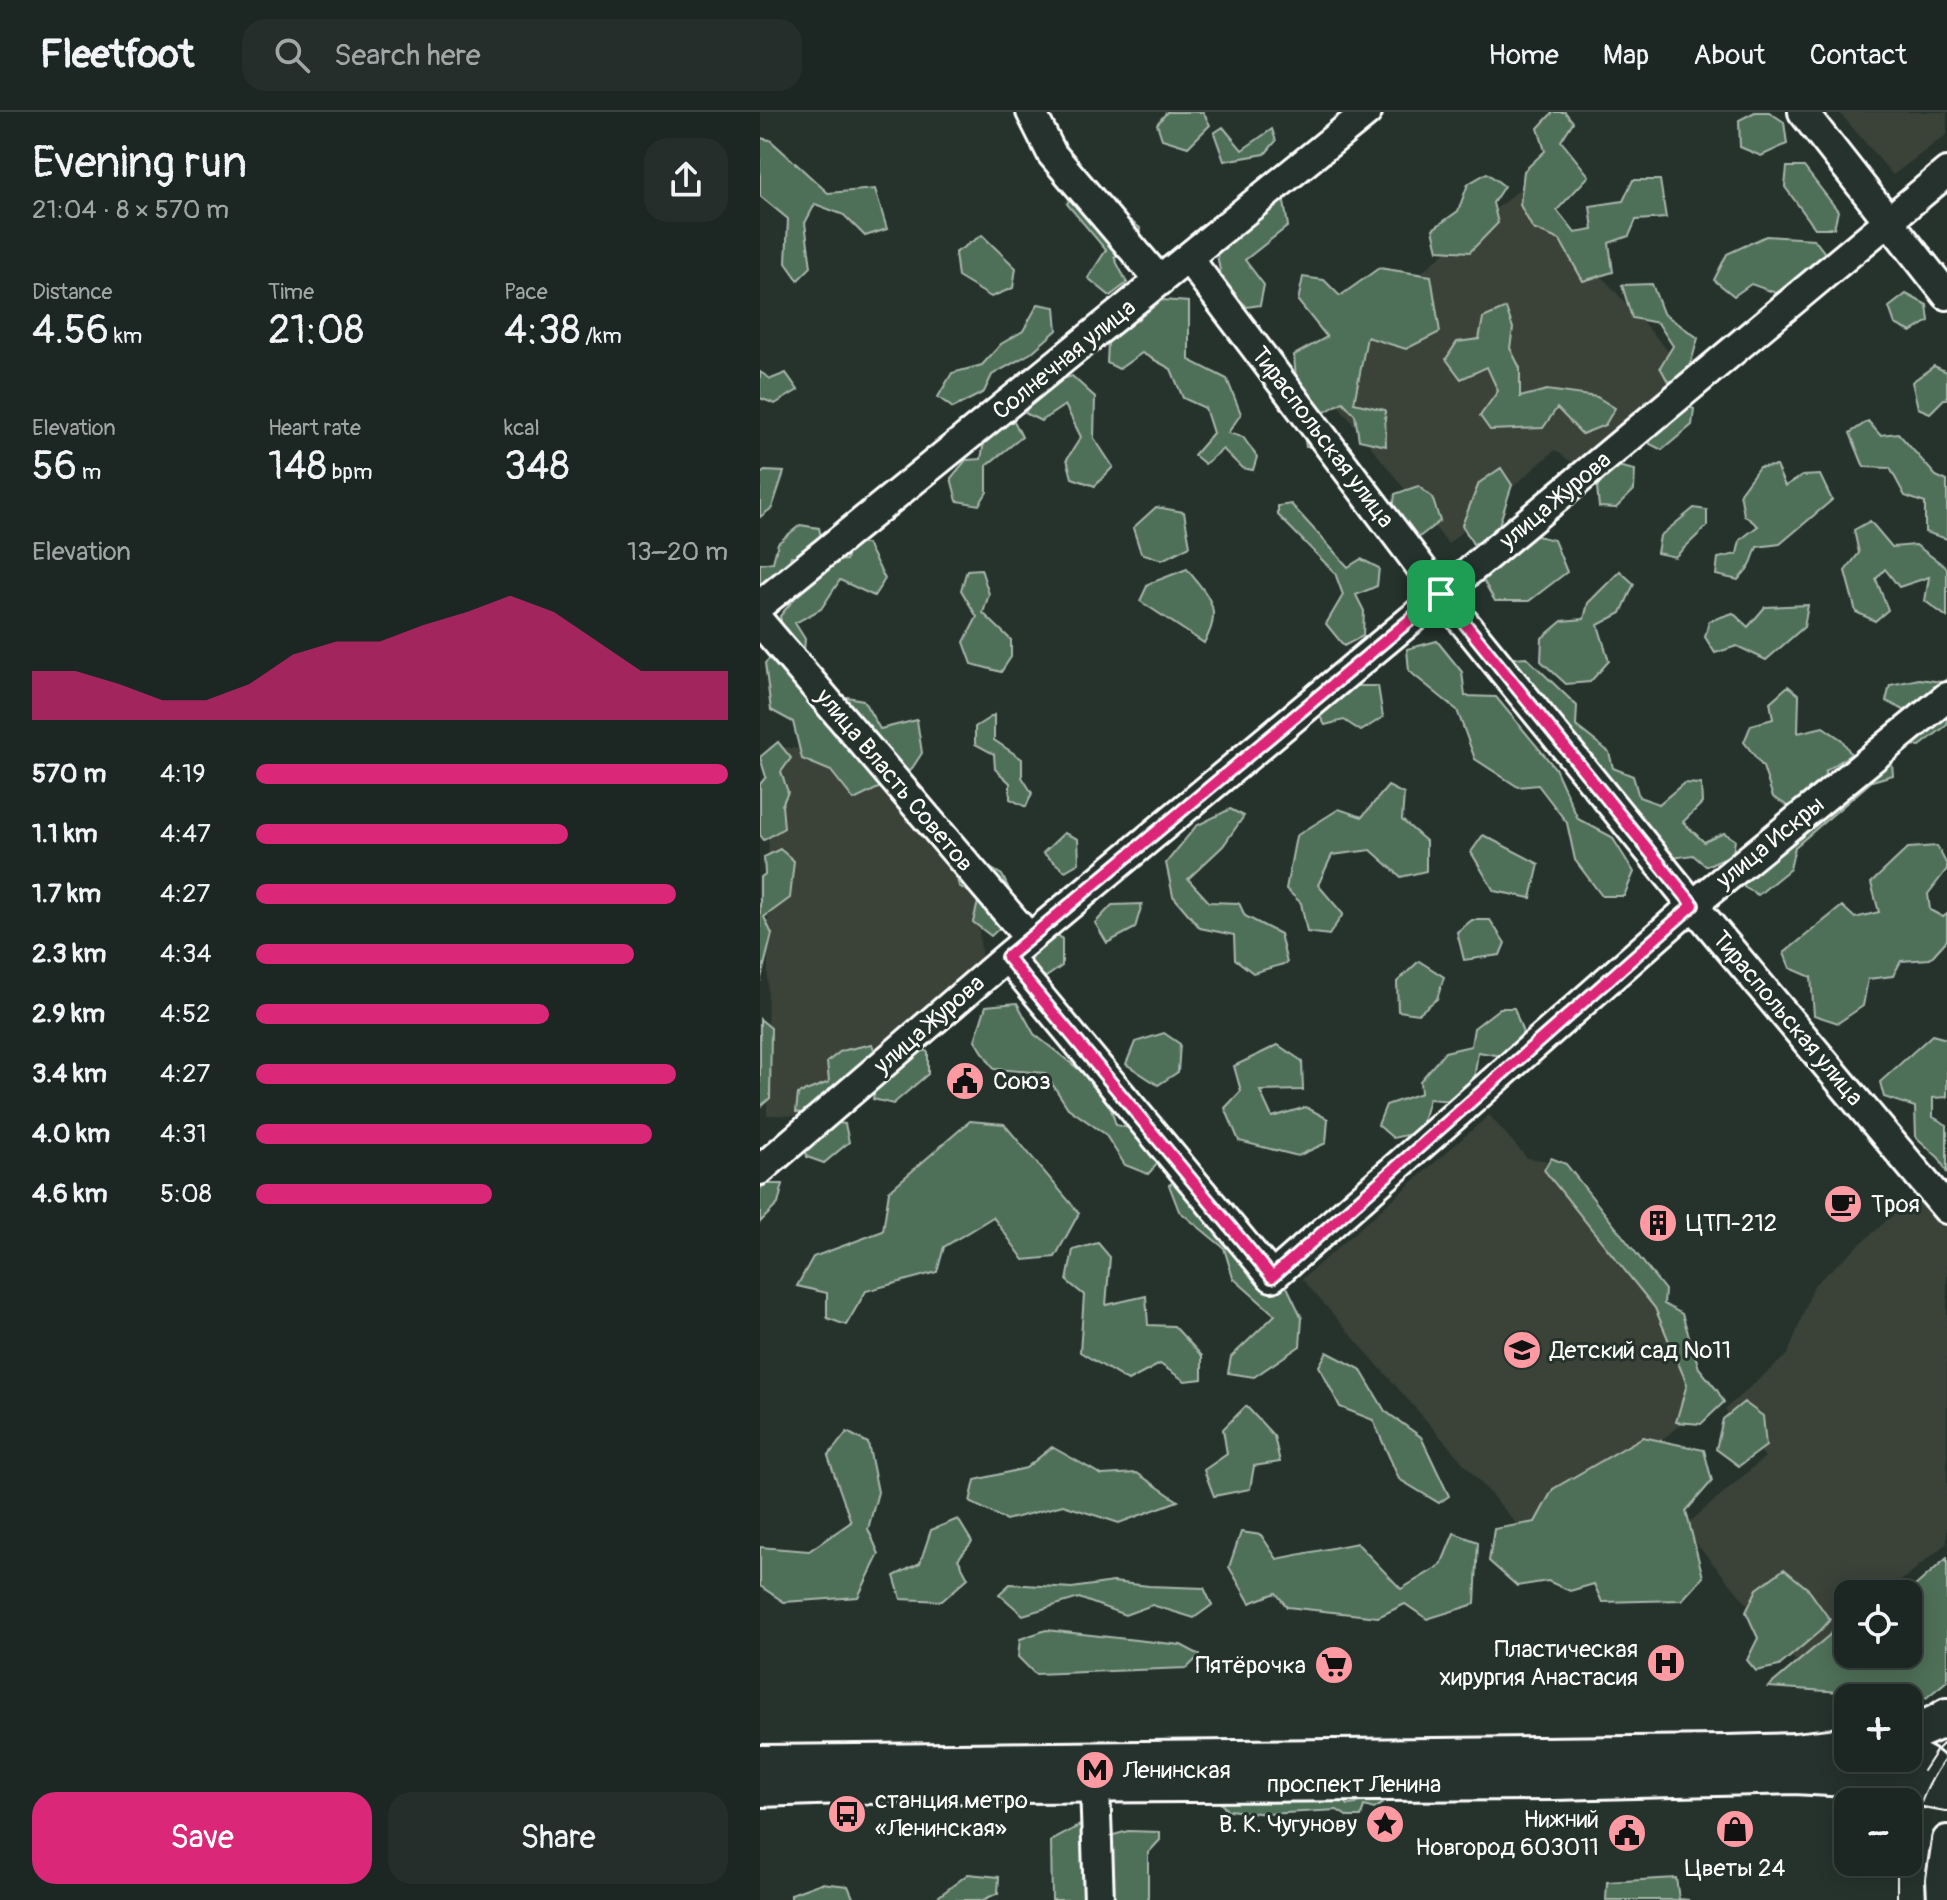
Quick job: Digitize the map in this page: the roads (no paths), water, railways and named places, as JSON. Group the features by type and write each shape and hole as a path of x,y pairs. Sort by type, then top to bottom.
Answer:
{"main road":[{"path":"1922,1729 1947,1716"},
{"name":"проспект Ленина","path":"760,1763 1726,1753 1834,1747"},
{"name":"проспект Ленина","path":"760,1789 1554,1782 1795,1776 1882,1781 1947,1793"}],"street":[{"path":"1031,112 1052,154 1160,281"},
{"name":"Солнечная улица","path":"760,605 1367,112"},
{"path":"1803,112 1947,295"},
{"name":"улица Журова","path":"760,1170 1029,938 1947,172"},
{"name":"Тираспольская улица","path":"1188,258 1441,594 1693,905 1947,1209"},
{"name":"улица Власть Советов","path":"760,622 1029,938"},
{"name":"улица Искры","path":"1007,957 1272,1277 1693,905 1947,697"},
{"path":"1922,1749 1947,1754"},
{"path":"1922,1759 1937,1769 1947,1784"},
{"path":"1095,1786 1099,1900"},
{"path":"1942,1900 1941,1880 1947,1840"}],"tram line":[{"path":"1923,1771 1947,1740"},
{"path":"1922,1802 1947,1756"},
{"path":"1897,1876 1897,1900"}],"place":[{"name":"Союз","path":"965,1081"},
{"name":"Троя","path":"1843,1204"},
{"name":"ЦТП-212","path":"1658,1223"},
{"name":"Детский сад №11","path":"1522,1350"},
{"name":"Пластическая хирургия Анастасия","path":"1666,1663"},
{"name":"Пятёрочка","path":"1334,1665"},
{"name":"Ленинская","path":"1095,1770"},
{"name":"станция метро «Ленинская»","path":"847,1814"},
{"name":"В. К. Чугунову","path":"1385,1824"},
{"name":"Цветы 24","path":"1735,1829"},
{"name":"Нижний Новгород 603011","path":"1627,1833"}]}
